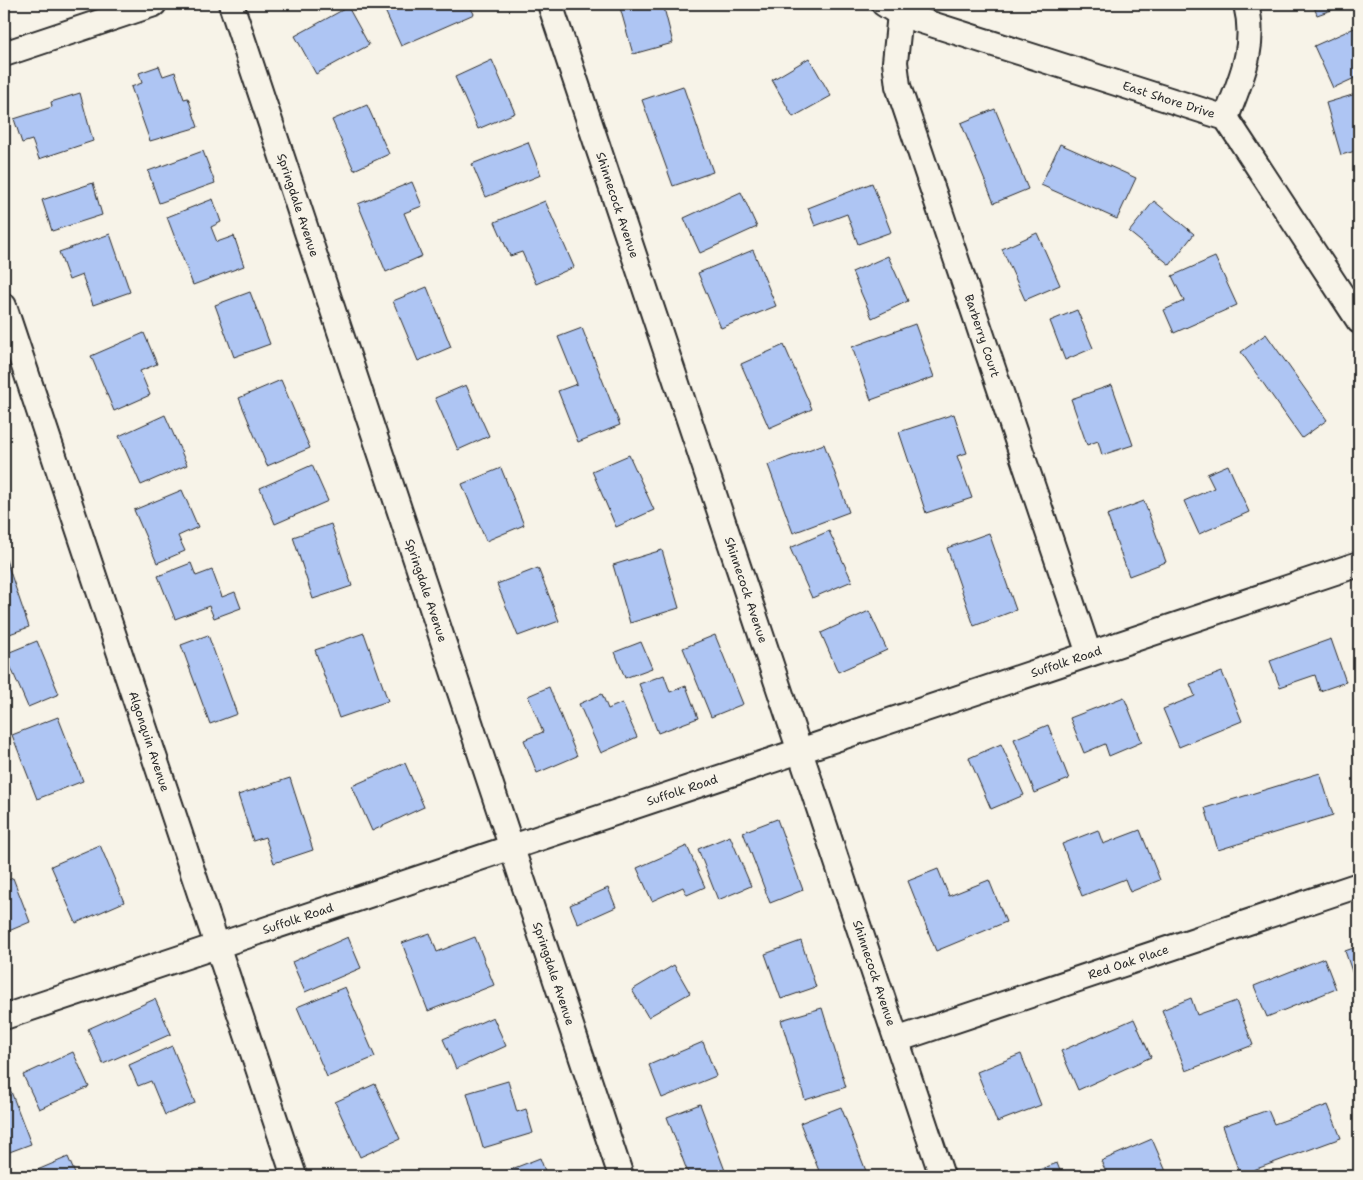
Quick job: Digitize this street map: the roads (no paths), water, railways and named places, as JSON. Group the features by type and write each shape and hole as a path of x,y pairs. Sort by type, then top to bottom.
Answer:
{"street":[{"path":"4,54 154,4"},
{"name":"Springdale Avenue","path":"231,4 621,1176"},
{"name":"Shinnecock Avenue","path":"550,4 942,1176"},
{"path":"1226,118 1249,55 1250,20 1246,4"},
{"name":"East Shore Drive","path":"892,9 1226,118 1359,320"},
{"name":"Barberry Court","path":"892,9 898,86 1088,654"},
{"name":"Algonquin Avenue","path":"4,306 294,1176"},
{"name":"Suffolk Road","path":"4,1017 1359,564"},
{"name":"Red Oak Place","path":"896,1040 1359,885"}]}
